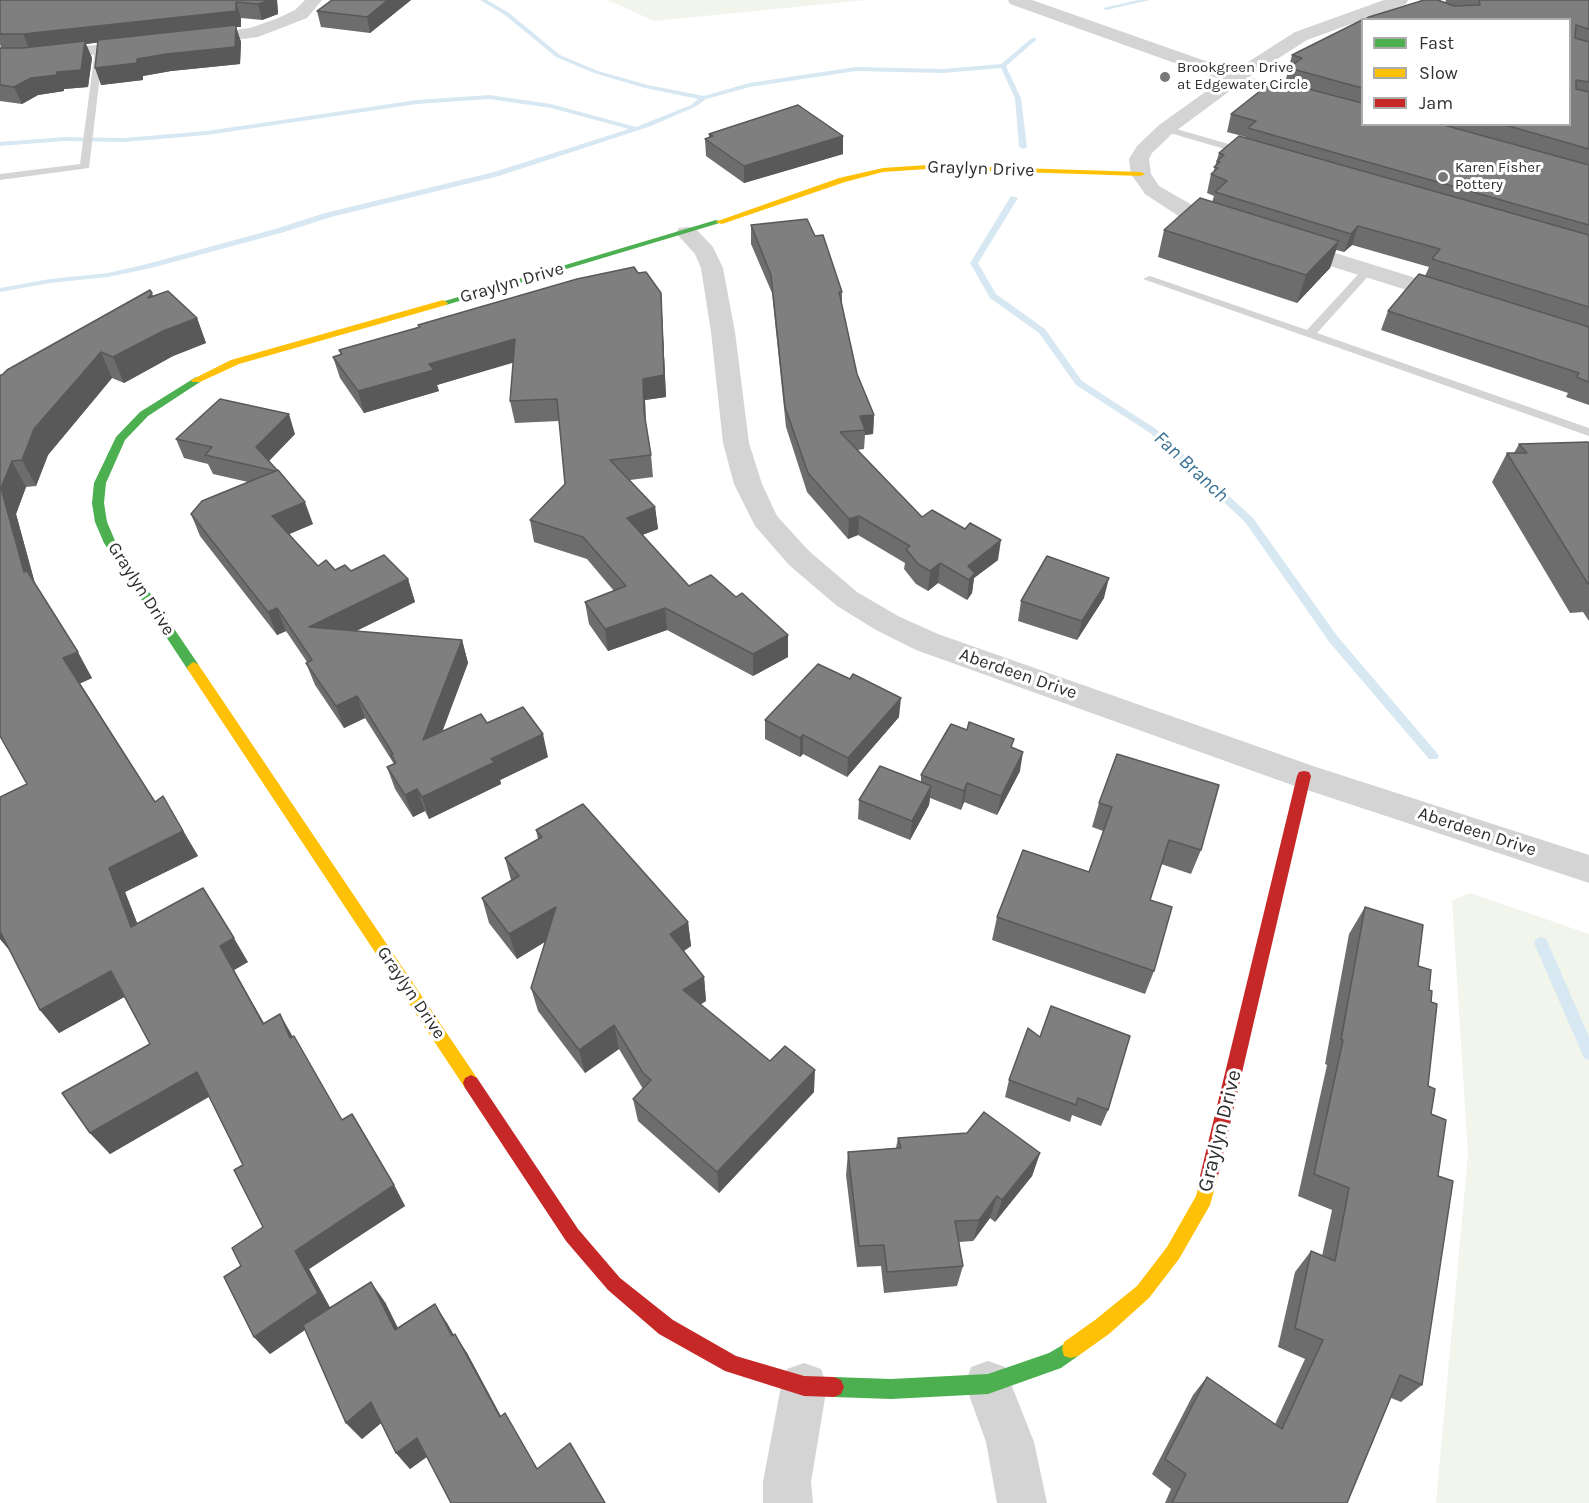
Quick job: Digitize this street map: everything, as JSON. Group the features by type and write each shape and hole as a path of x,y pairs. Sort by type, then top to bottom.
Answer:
{"street":[{"path":"0,57 30,57 252,33 301,14 314,0"},
{"path":"1016,0 1236,80 1266,88"},
{"path":"1244,232 1191,214 1152,190 1141,174 1139,159 1150,143 1166,129 1301,36 1410,1"},
{"name":"Graylyn Drive","path":"1141,174 904,167 842,180 687,233 235,362 164,400 144,414 120,439 100,483 98,503 101,522 110,543 572,1235 614,1284 666,1327 732,1364 804,1386 891,1389 988,1384 1054,1361 1102,1327 1143,1292 1173,1252 1204,1199 1304,776"},
{"name":"Aberdeen Drive","path":"687,233 705,252 712,268 723,332 736,443 748,484 765,520 799,558 847,599 887,623 927,642 1304,776 1589,869"},
{"path":"1267,239 1475,304"},
{"path":"988,1384 1010,1442 1022,1503"},
{"path":"788,1503 787,1482 804,1386"}],"lane":[{"path":"0,177 85,166 99,50"},
{"path":"1166,129 1259,156"},
{"path":"1309,335 1368,270"},
{"path":"1149,279 1589,432"}],"shaded area":[{"path":"608,0 866,0 654,21"},
{"path":"1470,893 1589,934 1589,1503 1436,1503 1468,1154 1452,901"}],"building":[{"path":"0,0 270,0 258,4 236,2 236,11 23,34 0,34"},
{"path":"332,0 388,0 367,17 317,11"},
{"path":"1424,0 1438,0 1454,6 1480,5 1479,0 1589,0 1589,29 1576,25 1575,38 1589,42 1589,82 1576,80 1576,89 1589,92 1589,149 1509,126 1571,126 1571,18 1367,18"},
{"path":"1361,20 1361,88 1289,68 1302,58 1292,55"},
{"path":"236,25 235,47 166,54 137,59 137,63 95,68 98,40"},
{"path":"85,41 81,70 57,72 57,75 31,78 14,87 0,85 0,48 23,48"},
{"path":"1274,80 1361,103 1361,126 1447,126 1589,165 1589,225 1248,128 1256,121 1231,114"},
{"path":"798,105 843,136 744,166 705,139 713,136 709,134"},
{"path":"1239,136 1589,235 1589,307 1432,259 1440,249 1358,226 1351,234 1215,192 1227,181 1211,174 1218,168 1214,167 1220,162 1217,161 1224,155 1219,153"},
{"path":"1200,198 1339,241 1306,275 1164,230"},
{"path":"807,219 815,236 823,235 842,292 839,292 857,374 874,415 860,416 865,430 840,432 922,517 932,510 965,529 970,523 1001,540 968,566 975,573 969,580 940,563 930,571 918,564 906,549 910,546 859,516 849,519 808,473 785,407 771,275 751,225"},
{"path":"634,267 638,273 646,272 661,293 664,375 643,379 644,412 651,455 610,460 655,507 627,518 689,586 711,575 736,597 742,593 788,635 753,654 665,608 605,629 585,602 626,586 583,537 530,520 565,484 557,399 510,401 515,339 429,364 434,370 358,391 333,357 342,354 339,350 420,327 418,325 577,279"},
{"path":"1419,274 1589,327 1589,382 1576,377 1579,373 1388,311"},
{"path":"150,290 152,293 148,298 168,291 197,318 163,331 113,357 101,352 34,429 22,460 12,461 1,488 24,572 27,571 78,652 63,658 155,802 163,796 183,831 109,868 131,927 203,888 234,938 220,946 263,1024 280,1014 290,1038 294,1036 342,1120 352,1114 394,1185 295,1251 318,1293 254,1337 224,1277 241,1266 232,1248 263,1227 234,1170 243,1165 197,1072 90,1133 62,1093 150,1044 111,971 40,1010 0,931 0,797 27,784 0,736 0,375"},
{"path":"220,399 289,414 256,447 277,470 205,455 212,447 176,439"},
{"path":"1588,442 1589,584 1507,453 1527,453 1519,444"},
{"path":"278,470 305,502 272,516 318,566 326,560 335,570 345,565 351,571 384,555 408,579 309,627 462,640 423,740 481,714 487,723 523,707 543,734 491,759 495,762 422,797 417,789 405,795 387,767 396,763 391,755 393,754 357,696 336,706 306,663 312,660 277,608 268,612 191,514 202,501"},
{"path":"1047,556 1109,578 1082,621 1021,601"},
{"path":"818,664 850,679 853,674 901,698 848,758 803,735 800,738 765,720"},
{"path":"969,722 1014,739 1011,747 1023,752 1001,796 967,783 964,791 921,775 951,724 967,730"},
{"path":"1117,754 1219,785 1201,850 1169,840 1150,900 1172,907 1154,971 997,917 1023,850 1089,872 1112,807 1099,803"},
{"path":"880,766 931,786 912,821 859,800"},
{"path":"583,804 688,922 670,934 704,977 683,990 770,1061 785,1046 815,1070 717,1172 633,1099 651,1080 643,1073 614,1025 579,1050 531,988 556,907 509,934 482,898 519,876 505,858 542,837 536,830"},
{"path":"1365,907 1423,925 1418,966 1431,970 1429,990 1432,991 1431,1002 1437,1004 1428,1086 1435,1089 1431,1114 1446,1120 1438,1176 1453,1181 1422,1385 1400,1375 1347,1503 1172,1503 1186,1474 1165,1459 1207,1377 1282,1429 1323,1340 1295,1328 1311,1251 1335,1261 1349,1188 1314,1174 1343,1040 1341,1040"},
{"path":"1051,1006 1130,1036 1108,1110 1078,1098 1076,1105 1009,1080 1028,1028 1040,1037"},
{"path":"984,1112 1040,1153 1002,1200 997,1196 979,1220 955,1221 963,1266 887,1272 884,1245 859,1246 848,1152 901,1148 898,1138 967,1133"},
{"path":"371,1282 395,1330 435,1304 452,1336 455,1334 500,1417 505,1413 537,1469 570,1443 605,1503 451,1503 417,1438 396,1453 371,1402 346,1423 303,1325"}],"waterway":[{"path":"483,0 507,14 558,56 596,72 647,87 704,98"},
{"name":"Fan Branch","path":"1106,8 1147,0"},
{"name":"Fan Branch","path":"1003,66 1034,39"},
{"path":"704,98 749,85 856,69 943,71 1003,66"},
{"name":"Fan Branch","path":"1003,66 1018,98 1023,147"},
{"path":"0,144 65,139 124,140 207,133 417,102 489,97 551,106 636,129"},
{"path":"0,290 50,281 108,275 148,266 328,215 496,174 649,125 693,106 704,98"},
{"name":"Fan Branch","path":"1014,198 974,263 993,296 1042,331 1079,383 1153,431 1249,520 1334,640 1433,756"},
{"name":"Fan Branch","path":"1541,943 1589,1053"}],"traffic: fast":[{"path":"443,303 719,222"},
{"path":"193,667 110,543 101,522 98,503 100,483 120,439 144,414 196,380"},
{"path":"834,1387 891,1389 988,1384 1054,1361 1071,1349"}],"traffic: slow":[{"path":"719,222 842,180 883,170 927,167 1141,174"},
{"path":"196,380 235,362 443,303"},
{"path":"193,667 471,1083"},
{"path":"1071,1349 1102,1327 1143,1292 1173,1253 1204,1199 1209,1176"}],"traffic: jam":[{"path":"1209,1176 1304,776"},
{"path":"471,1083 572,1235 614,1284 666,1327 732,1364 804,1386 834,1387"}],"place":[{"name":"Brookgreen Drive at Edgewater Circle","path":"1165,77"},
{"name":"Karen Fisher Pottery","path":"1443,177"}]}
